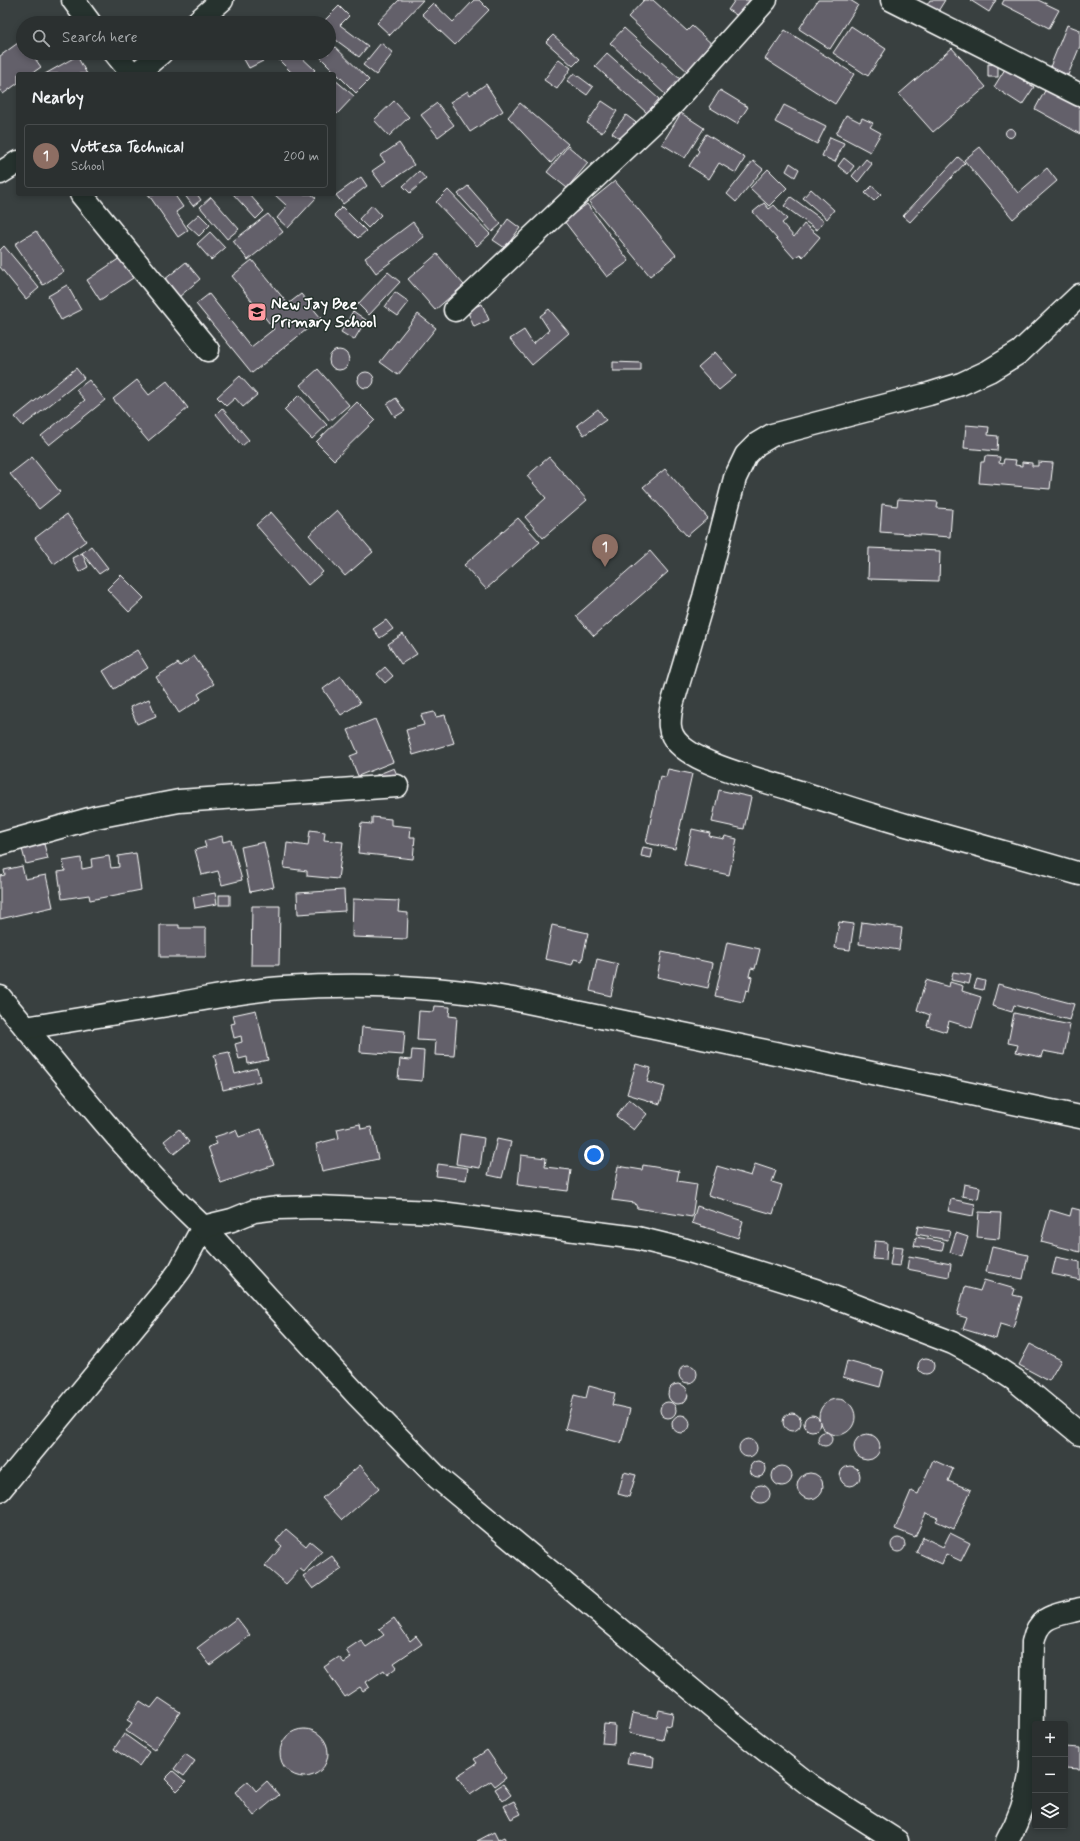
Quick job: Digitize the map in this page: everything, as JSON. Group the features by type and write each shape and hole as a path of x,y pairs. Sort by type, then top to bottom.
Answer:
{"street":[{"path":"73,0 85,16"},
{"path":"204,16 222,0"},
{"path":"455,310 674,103 766,0"},
{"path":"892,0 1080,95"},
{"path":"121,60 130,72"},
{"path":"138,72 153,60"},
{"path":"0,173 16,163"},
{"path":"83,196 208,350"},
{"path":"1080,295 1020,352 989,371 961,384 929,394 772,435 758,444 746,455 735,478 704,598 672,705 669,721 671,735 680,745 695,756 736,772 905,825 1007,852 1080,874"},
{"path":"0,844 96,817 178,801 397,786"},
{"path":"26,1028 282,988 391,986 433,988 469,992 513,1000 1080,1117"},
{"path":"0,997 121,1141 172,1198 203,1227 358,1396 438,1478 751,1739 811,1786 897,1841"},
{"path":"0,1490 165,1290 180,1270 203,1227 232,1220 262,1210 278,1208 317,1207 433,1212 587,1230 637,1238 686,1250 815,1290 953,1343 983,1359 1015,1380 1080,1434"},
{"path":"1007,1841 1016,1824 1029,1787 1031,1768 1033,1642 1035,1632 1040,1623 1049,1618 1080,1609"}],"building":[{"path":"399,0 423,0 390,35 377,23"},
{"path":"474,0 479,0 489,10 455,45 422,14 433,3 453,22"},
{"path":"644,0 653,0 687,31 692,26 714,46 689,73 628,17"},
{"path":"735,0 755,0 743,19 728,10"},
{"path":"818,0 850,0 858,5 830,49 799,29"},
{"path":"930,0 945,0 935,16 924,10"},
{"path":"970,0 996,0 989,12"},
{"path":"1004,0 1038,0 1059,10 1049,28 1002,4"},
{"path":"339,6 349,16 340,25 368,46 359,57 336,40 336,16 329,16"},
{"path":"1067,25 1080,30 1080,46 1068,75 1050,67"},
{"path":"851,26 886,49 868,76 833,53"},
{"path":"624,28 681,80 667,96 610,43"},
{"path":"785,30 854,74 835,104 765,59"},
{"path":"553,35 580,59 573,66 546,42"},
{"path":"381,43 393,53 376,75 363,65"},
{"path":"16,44 16,60 36,60 41,67 34,72 16,72 16,84 3,94 0,90 0,56"},
{"path":"336,48 369,80 356,93 323,60 336,60"},
{"path":"952,48 986,87 933,132 899,94"},
{"path":"607,53 659,99 647,113 595,66"},
{"path":"559,59 571,68 557,89 544,80"},
{"path":"70,60 79,60 86,72 49,72"},
{"path":"244,60 262,60 263,61 249,68"},
{"path":"279,60 304,60 315,70 313,72 291,72"},
{"path":"988,64 998,65 998,77 988,77"},
{"path":"1005,69 1034,87 1022,105 994,87"},
{"path":"574,73 593,87 587,95 567,81"},
{"path":"336,81 354,96 337,114 336,113"},
{"path":"486,84 503,111 470,132 450,102 468,91 470,95"},
{"path":"1047,87 1080,105 1080,134 1035,109"},
{"path":"720,90 748,107 737,124 709,107"},
{"path":"394,101 409,117 389,136 374,120"},
{"path":"602,101 617,111 602,133 587,123"},
{"path":"437,103 454,125 438,137 421,115"},
{"path":"520,103 568,144 551,163 508,117"},
{"path":"784,105 826,126 817,144 775,122"},
{"path":"681,113 704,128 685,158 662,144"},
{"path":"626,115 639,125 625,142 612,133"},
{"path":"846,115 860,122 862,118 873,123 870,127 881,133 870,152 836,134"},
{"path":"1010,128 1015,133 1010,138 1005,133"},
{"path":"706,134 745,158 736,173 719,163 709,179 689,166 699,151 697,149"},
{"path":"830,137 844,143 835,162 822,156"},
{"path":"399,143 414,165 383,186 372,171 385,162 380,156"},
{"path":"568,146 588,163 567,188 547,172"},
{"path":"980,147 1018,193 1047,168 1057,181 1013,219 964,160"},
{"path":"958,157 965,163 910,222 903,216"},
{"path":"844,158 854,166 848,174 838,166"},
{"path":"866,159 872,164 858,182 852,176"},
{"path":"753,161 763,169 736,202 727,194"},
{"path":"790,163 799,169 795,177 786,171"},
{"path":"768,169 787,188 769,206 750,188"},
{"path":"419,171 426,179 410,193 403,186"},
{"path":"361,177 367,186 343,204 336,195"},
{"path":"615,181 676,255 650,276 589,202"},
{"path":"468,186 501,224 492,232 458,194"},
{"path":"872,186 881,194 874,201 865,193"},
{"path":"811,189 834,210 827,219 803,198"},
{"path":"448,190 490,234 477,246 436,202"},
{"path":"149,196 175,196 183,207 176,212 188,230 178,237"},
{"path":"186,196 198,196 201,200 193,206"},
{"path":"235,196 251,196 264,211 256,219"},
{"path":"276,196 314,196 316,198 288,228 277,218 287,206"},
{"path":"211,197 239,229 227,239 200,207"},
{"path":"791,197 824,221 817,230 784,206"},
{"path":"764,203 769,209 774,205 787,219 782,223 794,237 804,224 820,237 803,257 800,254 794,258 753,212"},
{"path":"587,204 629,261 607,277 564,221"},
{"path":"372,205 381,215 368,228 359,219"},
{"path":"342,207 366,231 358,238 334,215"},
{"path":"199,214 210,225 199,236 187,225"},
{"path":"268,214 283,232 248,260 233,241"},
{"path":"508,219 520,228 505,248 493,240"},
{"path":"413,222 424,237 376,273 365,258"},
{"path":"36,231 64,271 43,285 15,244"},
{"path":"210,232 225,248 211,260 197,244"},
{"path":"4,246 39,288 26,299 0,267 0,250"},
{"path":"437,254 464,285 435,310 408,279"},
{"path":"120,258 133,278 100,300 87,280"},
{"path":"252,260 288,304 301,294 321,318 252,373 196,304 209,294 251,347 274,329 232,276"},
{"path":"186,262 200,279 179,297 164,280"},
{"path":"388,272 400,282 369,315 358,304"},
{"path":"67,285 81,310 61,320 48,296"},
{"path":"395,292 409,302 398,316 385,307"},
{"path":"482,304 489,320 474,327 467,310"},
{"path":"549,309 569,333 532,365 510,339 524,330 533,344 549,330 540,316"},
{"path":"353,311 366,320 354,340 341,332"},
{"path":"418,314 436,328 398,375 380,362"},
{"path":"339,350 346,353 349,360 346,367 339,370 332,367 329,360 332,353"},
{"path":"715,352 736,376 719,390 698,367"},
{"path":"613,362 641,363 641,371 613,371"},
{"path":"76,368 84,378 23,426 15,417"},
{"path":"318,369 349,405 330,421 300,385"},
{"path":"366,372 372,374 374,380 372,386 366,388 360,386 358,380 360,374"},
{"path":"240,376 257,395 243,407 235,398 226,406 217,397"},
{"path":"89,380 105,400 49,445 41,436 85,400 76,390"},
{"path":"137,380 149,395 167,381 188,408 148,441 113,399"},
{"path":"299,395 327,425 312,439 284,410"},
{"path":"396,398 405,411 395,417 387,404"},
{"path":"357,402 375,420 334,460 316,442"},
{"path":"222,408 249,440 242,446 216,414"},
{"path":"598,409 606,420 584,435 577,425"},
{"path":"966,425 989,427 988,435 998,436 997,451 964,448"},
{"path":"985,456 1000,457 999,463 1003,464 1004,459 1016,460 1015,465 1022,466 1022,462 1032,463 1032,466 1038,466 1038,462 1053,463 1050,489 979,483 981,462 984,462"},
{"path":"32,457 60,492 39,509 10,474"},
{"path":"549,457 587,500 543,538 525,517 546,498 527,476"},
{"path":"665,469 708,518 687,536 643,487"},
{"path":"898,499 938,502 937,508 952,509 950,537 880,532 882,504 897,506"},
{"path":"337,510 373,552 345,576 309,535"},
{"path":"271,512 323,572 308,585 256,525"},
{"path":"67,514 86,541 54,564 35,538"},
{"path":"518,518 540,542 486,589 464,565"},
{"path":"91,546 108,568 99,574 82,553"},
{"path":"869,548 940,551 939,581 868,579"},
{"path":"650,551 668,572 594,636 576,616"},
{"path":"82,553 88,567 79,572 72,558"},
{"path":"121,575 144,598 129,612 107,589"},
{"path":"386,620 393,629 380,638 373,629"},
{"path":"403,634 417,654 401,664 388,644"},
{"path":"137,650 148,668 114,689 103,671"},
{"path":"194,656 214,684 198,694 201,699 179,713 156,677 178,663 180,666"},
{"path":"385,667 393,676 385,683 377,674"},
{"path":"341,676 360,703 341,715 323,689"},
{"path":"149,699 156,716 137,724 130,707"},
{"path":"434,712 436,717 445,715 454,743 413,755 406,730 424,725 421,715"},
{"path":"375,719 393,762 358,776 350,756 358,753 348,730"},
{"path":"394,768 399,779 379,787 374,776"},
{"path":"668,769 692,774 675,849 646,843 660,776 666,777"},
{"path":"719,790 751,797 744,829 712,822"},
{"path":"372,817 391,819 391,825 411,827 410,837 415,837 413,859 358,853 361,823 372,824"},
{"path":"692,829 710,833 709,836 724,839 725,836 737,839 729,875 684,865"},
{"path":"310,830 325,832 324,840 343,842 338,879 307,876 307,871 284,868 287,843 308,846"},
{"path":"222,836 223,842 231,840 242,880 222,885 218,871 202,875 195,850 206,847 204,841"},
{"path":"264,842 274,887 250,892 241,847"},
{"path":"44,844 48,859 26,864 22,849"},
{"path":"643,847 653,849 651,858 641,856"},
{"path":"136,853 141,890 90,900 89,895 62,899 58,872 65,871 63,861 81,858 82,869 92,867 91,859 109,856 111,868 119,867 118,856"},
{"path":"22,866 25,879 46,875 53,907 0,919 0,876 5,875 4,870"},
{"path":"344,890 345,911 298,914 297,893"},
{"path":"215,893 217,904 195,908 193,897"},
{"path":"219,895 230,895 230,905 219,905"},
{"path":"353,899 399,901 398,912 408,913 407,939 352,937"},
{"path":"252,906 280,906 279,965 251,965"},
{"path":"839,922 854,924 850,950 835,948"},
{"path":"862,922 902,928 899,950 859,944"},
{"path":"160,925 179,925 179,928 206,928 206,957 160,957"},
{"path":"552,925 588,933 582,961 574,959 572,965 545,959"},
{"path":"727,942 760,949 755,969 751,968 749,976 752,977 749,991 746,990 743,1002 715,996"},
{"path":"662,952 713,963 708,988 657,977"},
{"path":"597,959 618,964 611,996 590,991"},
{"path":"953,972 971,975 969,984 951,980"},
{"path":"977,979 985,981 983,990 974,988"},
{"path":"926,980 949,987 950,982 963,986 962,991 981,997 972,1028 949,1021 946,1032 927,1026 930,1015 917,1010"},
{"path":"998,984 1074,1004 1069,1020 1014,1005 1012,1012 992,1006"},
{"path":"435,1006 450,1007 449,1016 457,1017 454,1056 435,1055 436,1041 417,1040 419,1011 434,1012"},
{"path":"256,1010 268,1060 248,1064 247,1057 239,1059 235,1044 242,1042 241,1036 234,1038 231,1024 235,1023 233,1015"},
{"path":"1014,1013 1070,1025 1064,1055 1043,1051 1041,1057 1016,1052 1018,1045 1008,1043"},
{"path":"362,1027 405,1031 403,1055 360,1052"},
{"path":"412,1050 424,1051 422,1081 398,1079 400,1059 411,1060"},
{"path":"229,1052 235,1074 257,1068 260,1081 223,1090 214,1055"},
{"path":"636,1064 651,1068 647,1082 665,1087 660,1104 627,1094"},
{"path":"629,1099 647,1114 634,1130 616,1116"},
{"path":"360,1124 361,1129 371,1127 378,1159 322,1171 316,1144 339,1138 337,1129"},
{"path":"179,1129 189,1142 174,1154 164,1141"},
{"path":"261,1129 274,1165 221,1183 208,1147 217,1144 214,1137 236,1130 239,1137"},
{"path":"460,1134 484,1138 480,1168 456,1164"},
{"path":"497,1139 511,1142 502,1178 488,1175"},
{"path":"521,1155 546,1158 545,1167 571,1170 568,1191 518,1185"},
{"path":"438,1164 468,1168 466,1180 436,1176"},
{"path":"755,1164 776,1171 772,1182 782,1185 773,1214 708,1195 717,1166 751,1176"},
{"path":"643,1165 679,1171 677,1181 697,1184 692,1217 637,1208 635,1203 612,1200 618,1166 642,1170"},
{"path":"964,1184 980,1187 978,1199 962,1196"},
{"path":"951,1199 975,1204 973,1216 948,1211"},
{"path":"697,1206 743,1221 738,1238 692,1223"},
{"path":"1072,1208 1080,1210 1080,1252 1041,1242 1050,1210 1070,1216"},
{"path":"979,1212 1001,1213 999,1239 977,1237"},
{"path":"918,1226 950,1231 948,1240 916,1234"},
{"path":"956,1233 968,1237 962,1256 950,1252"},
{"path":"916,1237 944,1242 942,1251 914,1246"},
{"path":"875,1241 887,1242 886,1260 873,1259"},
{"path":"893,1246 903,1247 900,1266 890,1265"},
{"path":"992,1247 1028,1255 1023,1279 986,1272"},
{"path":"909,1256 951,1264 949,1277 907,1269"},
{"path":"1056,1257 1080,1262 1080,1280 1052,1274"},
{"path":"984,1280 1015,1289 1013,1295 1022,1297 1013,1328 1000,1324 996,1339 963,1329 967,1318 957,1315 965,1287 980,1291"},
{"path":"1030,1344 1061,1360 1049,1381 1019,1365"},
{"path":"926,1358 932,1360 934,1366 932,1372 926,1374 920,1372 918,1366 920,1360"},
{"path":"847,1361 884,1371 880,1387 843,1377"},
{"path":"688,1365 694,1368 697,1374 694,1380 688,1383 682,1380 679,1374 682,1368"},
{"path":"678,1384 685,1387 688,1394 685,1401 678,1404 671,1401 668,1394 671,1387"},
{"path":"589,1386 615,1393 612,1405 630,1409 621,1443 565,1429 574,1395 586,1398"},
{"path":"840,1399 850,1404 854,1410 854,1424 850,1430 844,1434 834,1435 824,1430 820,1424 819,1414 824,1404 830,1400"},
{"path":"668,1402 674,1404 676,1410 674,1416 668,1418 662,1416 660,1410 662,1404"},
{"path":"792,1413 798,1416 801,1422 798,1428 792,1431 786,1428 783,1422 786,1416"},
{"path":"681,1415 687,1418 690,1424 687,1430 681,1433 675,1430 672,1424 675,1418"},
{"path":"812,1415 819,1420 820,1423 815,1430 812,1431 805,1426 804,1423 809,1416"},
{"path":"825,1432 830,1434 832,1439 830,1444 825,1446 820,1444 818,1439 820,1434"},
{"path":"867,1434 877,1437 880,1447 877,1457 867,1460 857,1457 854,1447 857,1437"},
{"path":"748,1439 754,1442 757,1448 754,1454 748,1457 742,1454 739,1448 742,1442"},
{"path":"933,1460 953,1469 948,1481 971,1490 954,1529 936,1521 938,1518 926,1513 915,1537 895,1529 911,1491 918,1494"},
{"path":"758,1461 764,1463 766,1469 764,1475 758,1477 752,1475 750,1469 752,1463"},
{"path":"360,1465 379,1488 342,1520 322,1498"},
{"path":"782,1466 789,1469 792,1476 789,1483 782,1486 775,1483 772,1476 775,1469"},
{"path":"850,1466 857,1469 860,1476 857,1483 850,1486 843,1483 840,1476 843,1469"},
{"path":"624,1472 636,1475 629,1497 618,1494"},
{"path":"810,1473 819,1477 823,1486 819,1495 810,1499 801,1495 797,1486 801,1477"},
{"path":"757,1485 765,1485 770,1490 768,1501 765,1503 757,1503 752,1498 752,1490"},
{"path":"286,1529 306,1546 310,1541 322,1551 304,1572 300,1569 286,1584 265,1566 282,1546 276,1541"},
{"path":"950,1533 970,1543 961,1561 946,1554 942,1564 916,1552 923,1537 943,1547"},
{"path":"895,1538 901,1538 905,1542 905,1548 901,1552 895,1552 891,1548 891,1542"},
{"path":"332,1556 342,1569 313,1589 303,1576"},
{"path":"237,1618 250,1635 210,1665 197,1648"},
{"path":"394,1618 410,1641 416,1636 422,1644 394,1663 397,1667 387,1675 384,1670 366,1682 369,1687 363,1691 360,1687 345,1697 324,1667 339,1657 344,1663 351,1658 346,1650 361,1640 366,1647 384,1635 379,1629"},
{"path":"159,1698 180,1712 154,1750 126,1731 132,1723 127,1720 140,1701 151,1708"},
{"path":"659,1710 673,1713 671,1726 666,1725 663,1740 629,1733 633,1713 657,1718"},
{"path":"604,1724 615,1725 614,1744 602,1743"},
{"path":"304,1729 313,1731 321,1736 326,1744 328,1753 326,1762 321,1770 313,1775 304,1777 295,1775 287,1770 282,1762 280,1753 282,1744 287,1736 295,1731"},
{"path":"124,1734 149,1752 139,1766 114,1749"},
{"path":"1068,1747 1080,1748 1080,1769 1068,1768"},
{"path":"487,1750 506,1778 495,1786 491,1781 470,1795 457,1776 477,1763 474,1759"},
{"path":"629,1753 654,1757 653,1767 627,1763"},
{"path":"185,1754 195,1761 184,1776 174,1769"},
{"path":"173,1771 186,1782 177,1791 165,1779"},
{"path":"248,1781 256,1791 267,1781 279,1795 254,1816 235,1792"},
{"path":"503,1784 511,1795 503,1801 495,1789"},
{"path":"514,1801 521,1814 511,1819 504,1806"},
{"path":"494,1832 498,1840 504,1837 506,1841 477,1841"}],"place":[{"name":"New Jay Bee Primary School","path":"257,312"},
{"name":"Vottesa Technical","path":"605,567"}]}
